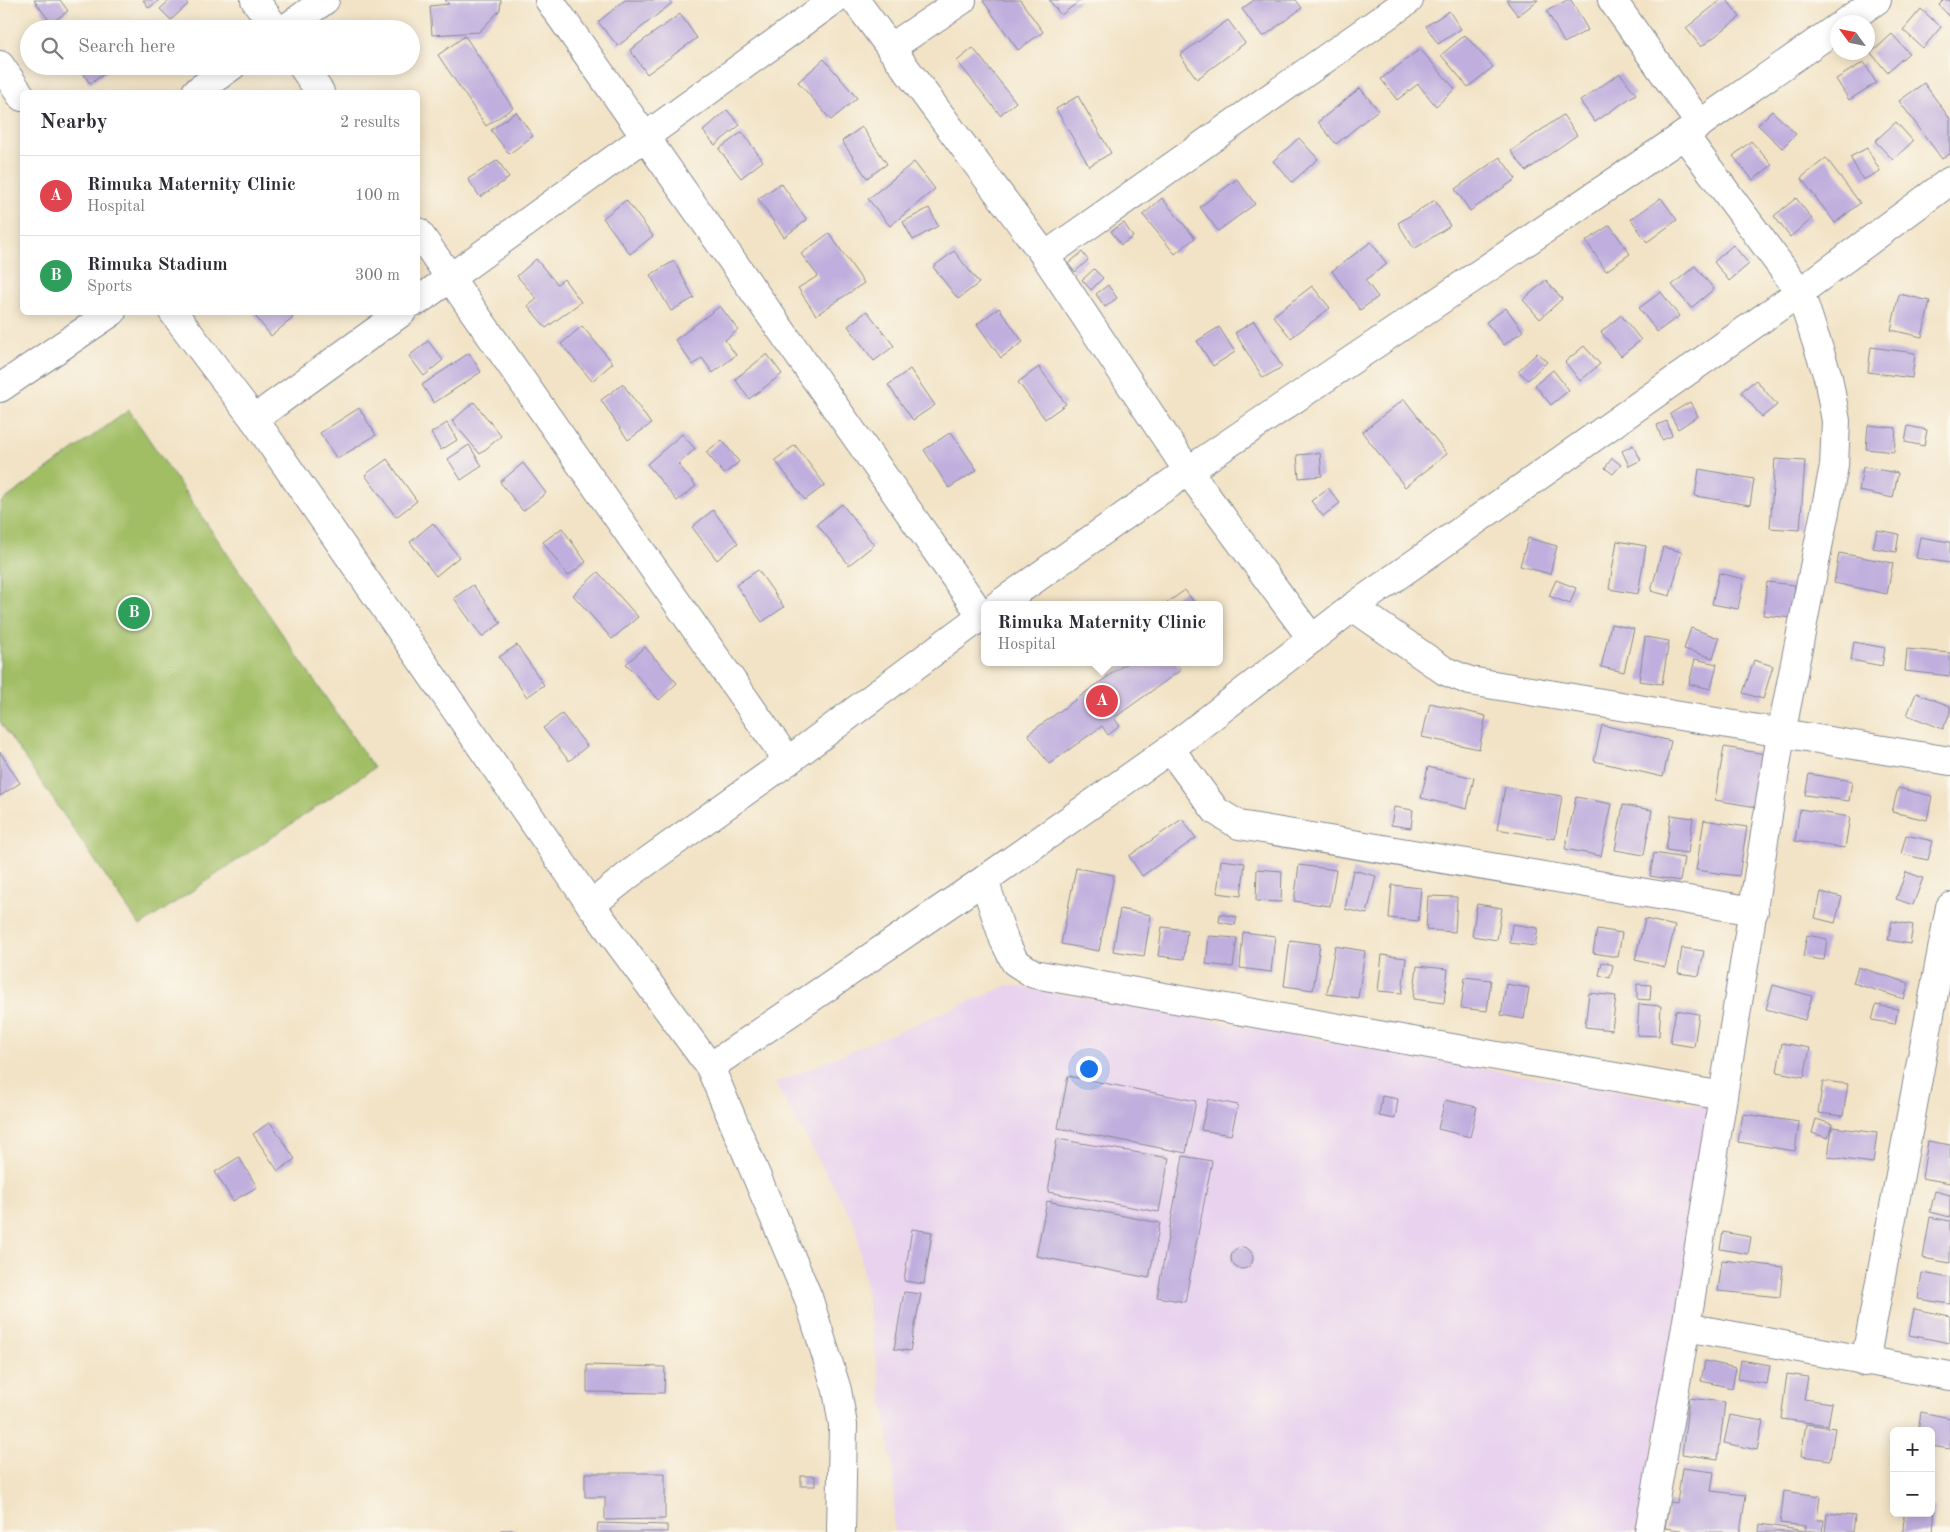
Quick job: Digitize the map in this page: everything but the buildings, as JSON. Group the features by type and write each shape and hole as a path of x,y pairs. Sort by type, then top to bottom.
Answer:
{"street":[{"path":"255,0 269,20"},
{"path":"297,20 325,0"},
{"path":"549,0 645,137 981,602"},
{"path":"420,300 834,0"},
{"path":"855,0 1045,256 1188,471 1312,639"},
{"path":"890,48 962,0"},
{"path":"1045,256 1409,0"},
{"path":"1612,0 1692,130 1800,292 1828,377 1836,420 1834,466 1781,734 1686,1327 1649,1532"},
{"path":"1854,15 1876,0"},
{"path":"1004,601 1188,471 1692,130 1830,34"},
{"path":"0,65 20,94"},
{"path":"199,90 220,75"},
{"path":"308,75 319,90"},
{"path":"710,1067 984,880 1170,749 1352,607 1800,292 1950,181"},
{"path":"420,235 788,761"},
{"path":"0,388 108,315"},
{"path":"175,315 254,420 591,905 710,1067 808,1297 837,1390 842,1425 841,1532"},
{"path":"254,420 398,315"},
{"path":"1352,607 1445,671 1470,681 1950,762"},
{"path":"591,905 631,873 788,761 981,617"},
{"path":"1170,749 1216,811 1239,825 1754,911"},
{"path":"984,880 1004,940 1015,962 1034,974 1723,1096"},
{"path":"1865,1362 1950,907"},
{"path":"1686,1327 1865,1362 1950,1376"}],"shaded area":[{"path":"1009,985 1714,1109 1638,1532 894,1532 894,1477 856,1226 775,1083"}],"green space":[{"path":"129,410 374,768 140,926 0,722 0,503"}],"place":[{"name":"Rimuka Stadium","path":"134,613"},
{"name":"Rimuka Maternity Clinic","path":"1102,701"}]}
